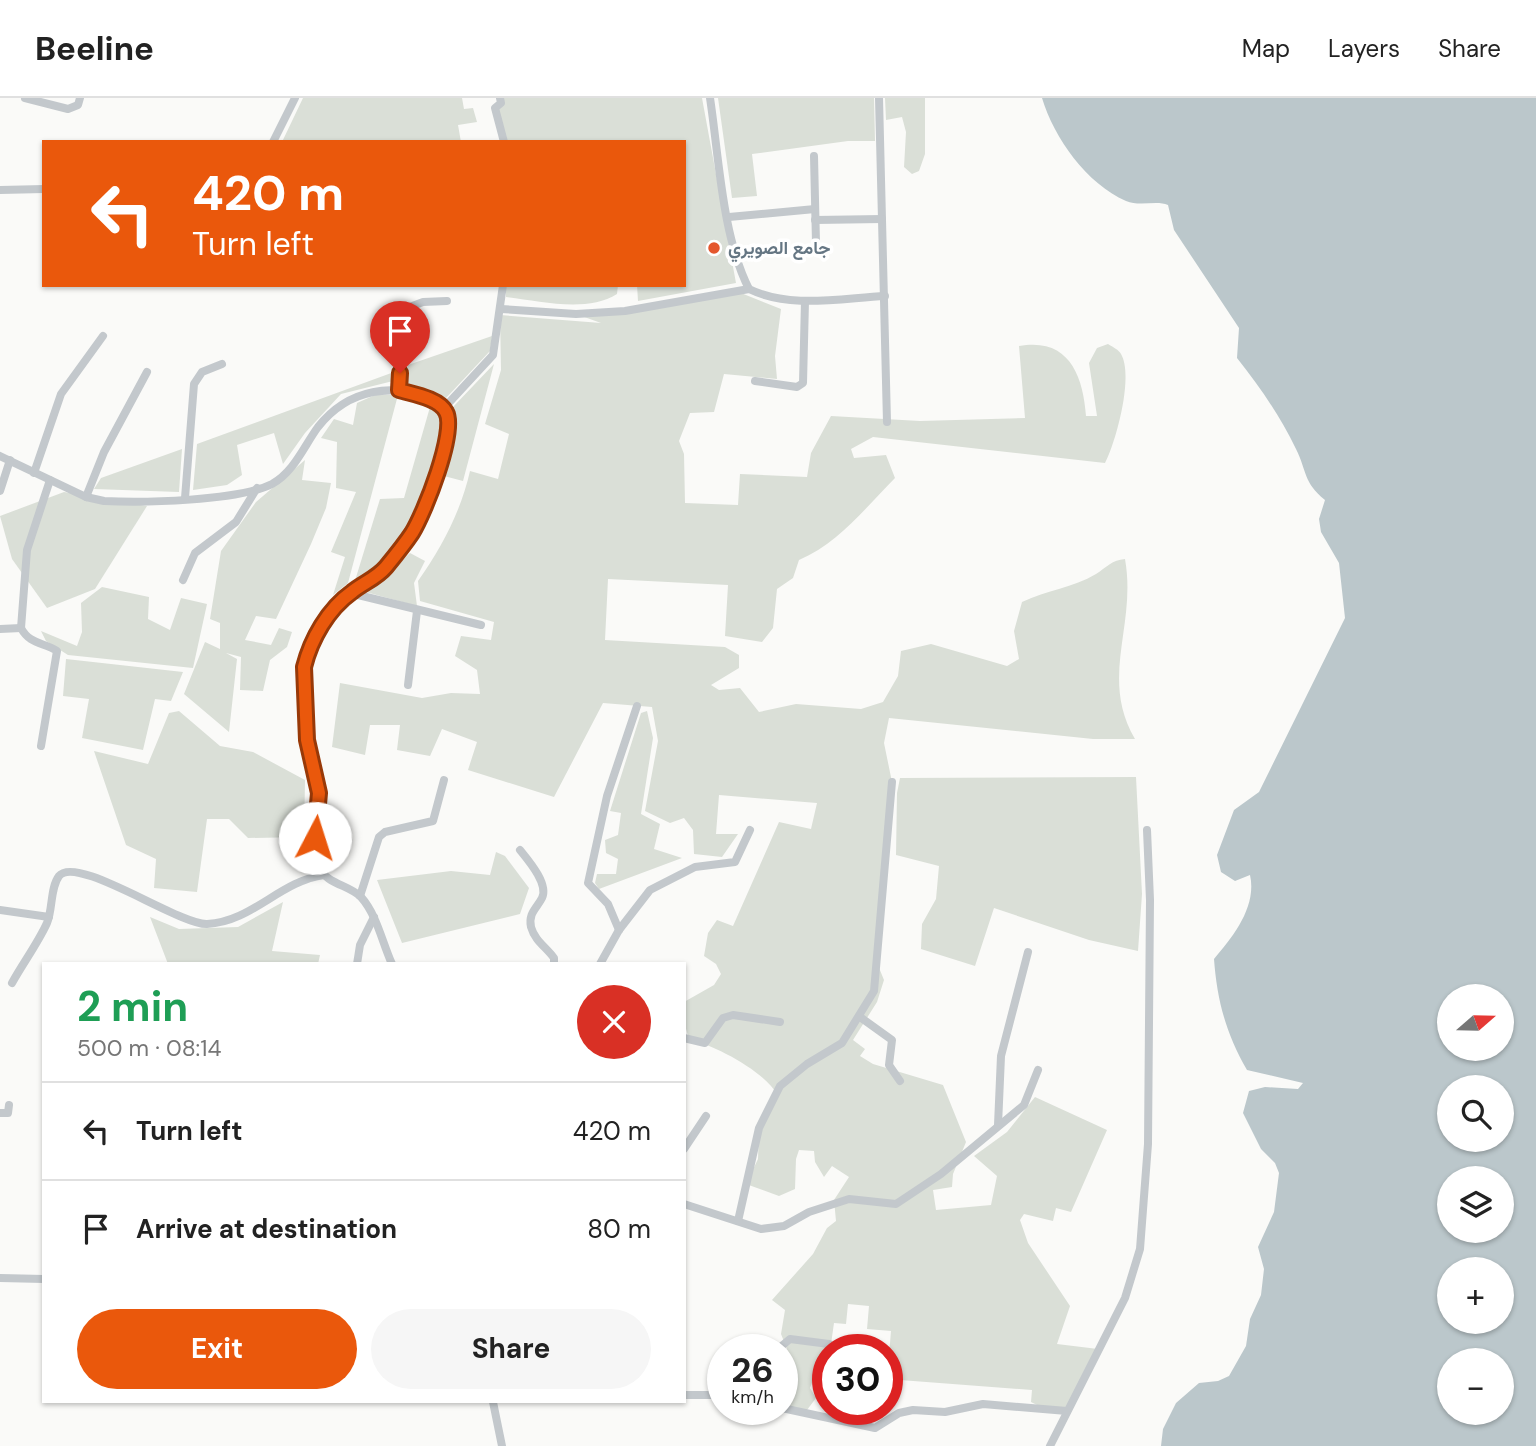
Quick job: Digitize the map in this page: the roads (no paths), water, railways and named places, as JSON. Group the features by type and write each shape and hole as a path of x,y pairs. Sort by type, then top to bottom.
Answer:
{"street":[{"path":"24,98 68,109 78,104 80,98"},
{"path":"274,140 295,98"},
{"path":"500,98 501,103 495,108 503,140"},
{"path":"710,98 729,217 739,265 748,289"},
{"path":"879,98 887,422"},
{"path":"814,156 816,243"},
{"path":"0,190 42,189"},
{"path":"729,217 815,209"},
{"path":"816,220 882,219"},
{"path":"444,408 494,355 503,287"},
{"path":"501,309 576,314 625,311 748,289 767,298 805,301 885,296"},
{"path":"399,390 407,308 424,302 447,301"},
{"path":"755,382 797,387 803,383 805,301"},
{"path":"34,473 61,394 103,335"},
{"path":"185,498 194,384 202,372 222,364"},
{"path":"86,497 104,452 147,372"},
{"path":"0,456 86,497 122,502 185,498 257,488 281,478 319,426 345,403 372,391 399,390 444,408"},
{"path":"391,962 374,917 360,896 324,875 316,857 319,793 307,740 304,667 318,632 350,593 383,570 418,522 450,429 444,408"},
{"path":"0,491 10,460"},
{"path":"41,746 57,651 35,643 26,637 21,628 27,551 50,480"},
{"path":"183,580 195,554 236,522 257,488"},
{"path":"350,593 481,625"},
{"path":"408,685 417,611"},
{"path":"0,629 21,628"},
{"path":"619,930 608,904 588,883 607,796 637,706"},
{"path":"360,896 379,837 385,832 433,821 444,780"},
{"path":"738,1221 759,1128 780,1086 801,1068 842,1043 874,991 892,782"},
{"path":"601,962 619,930 650,890 685,870 735,862 750,830"},
{"path":"1050,1446 1125,1298 1140,1249 1148,1144 1150,900 1147,830"},
{"path":"520,850 542,885 543,896 532,913 531,928 541,945 554,958 554,962"},
{"path":"12,983 49,918 55,883 60,874 67,870 89,875 199,924 246,914 293,883 324,875"},
{"path":"0,910 49,918"},
{"path":"357,962 360,945 374,917"},
{"path":"998,1125 1002,1056 1028,952"},
{"path":"686,1038 705,1043 723,1018 733,1015 780,1021"},
{"path":"860,1017 892,1040 889,1065 900,1080"},
{"path":"686,1206 738,1221 750,1228 784,1226 809,1212 849,1199 896,1204 941,1174 1024,1105 1038,1070"},
{"path":"0,1113 8,1113 9,1105"},
{"path":"686,1146 706,1116"},
{"path":"0,1278 42,1279"},
{"path":"686,1395 707,1395"},
{"path":"493,1403 502,1446"},
{"path":"798,1411 875,1428 899,1413 913,1410 945,1412 984,1404 1067,1411"}],"place":[{"name":"جامع الصويري","path":"714,248"}]}
